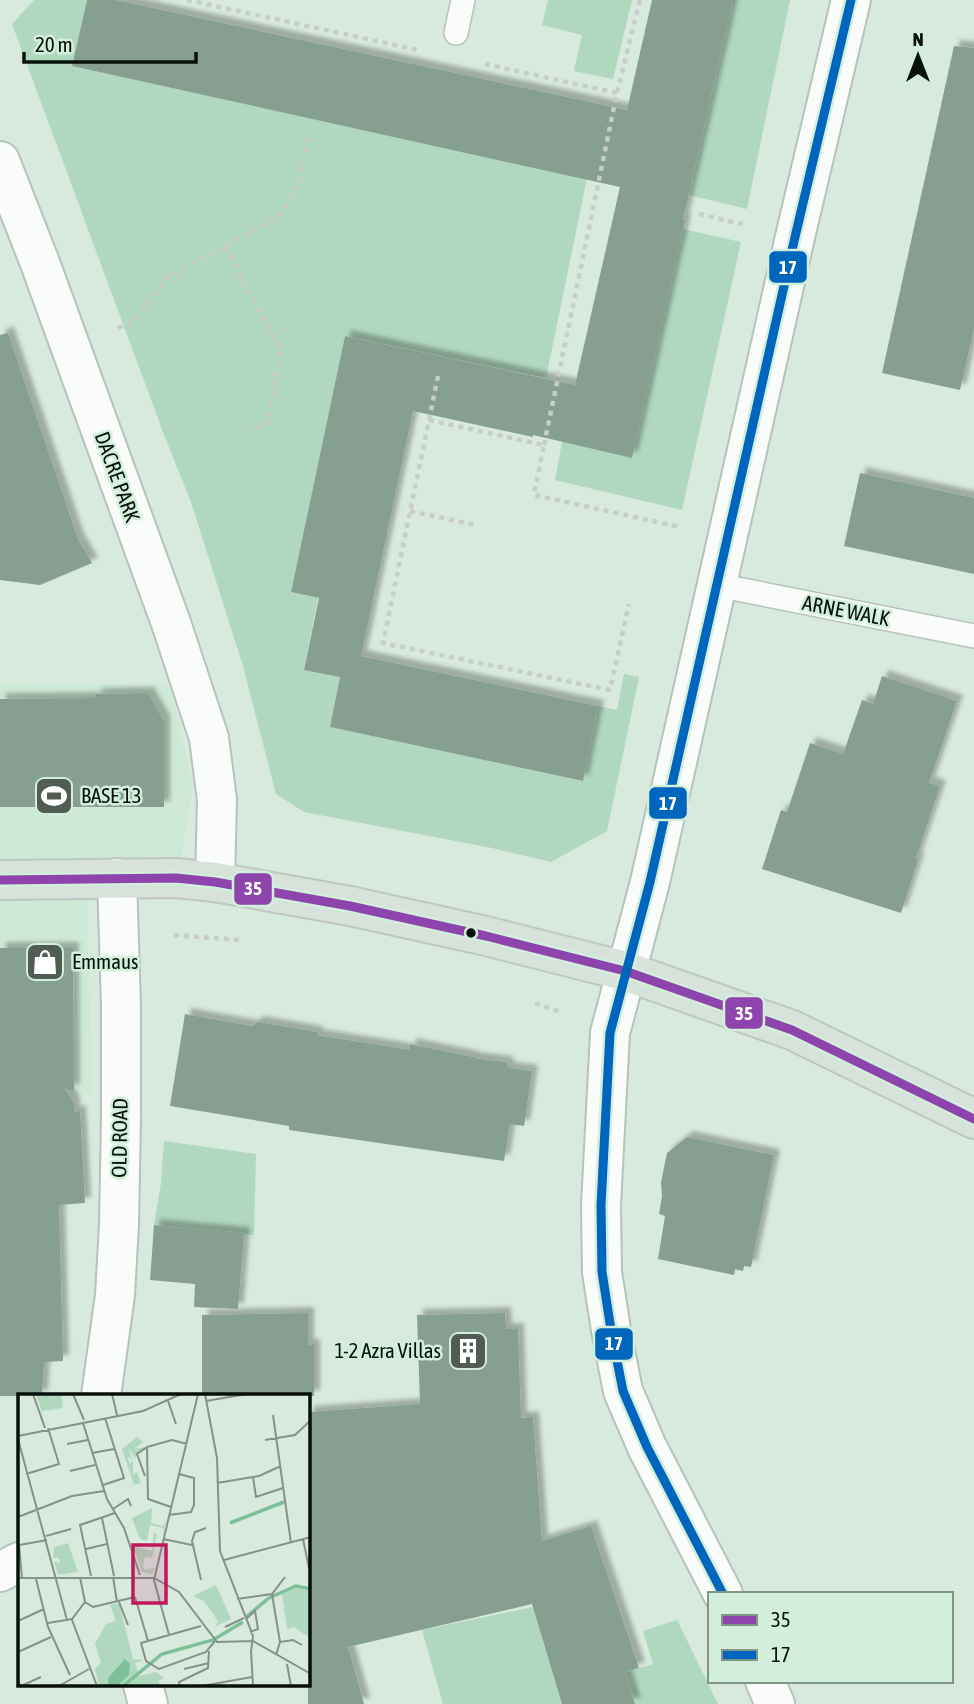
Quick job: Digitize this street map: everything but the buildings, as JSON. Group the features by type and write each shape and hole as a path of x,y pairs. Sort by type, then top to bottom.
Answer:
{"highway":[{"path":"0,880 176,878 215,882 350,906 486,936 625,971 792,1030 974,1119"}],"street":[{"path":"722,1592 647,1447 623,1391 603,1272 601,1205 611,1029 650,882 851,0"},
{"name":"DACRE PARK","path":"0,161 40,263 171,623 209,738 217,800 215,882"},
{"name":"OLD ROAD","path":"101,1394 115,1295 119,1224 121,1006 117,878"},
{"path":"0,1572 18,1563"},
{"path":"766,1683 775,1704"},
{"path":"143,1686 148,1704"}],"lane":[{"path":"456,33 463,0"},
{"name":"ARNE WALK","path":"717,585 974,636"}],"path":[{"path":"187,0 429,52"},
{"path":"640,0 617,93 534,495 689,529"},
{"path":"483,64 617,93"},
{"path":"113,330 136,320 167,278 283,212 298,184 310,133"},
{"path":"699,214 751,226"},
{"path":"225,246 281,350 267,423 249,432"},
{"path":"438,376 383,643 610,690 629,604"},
{"path":"429,421 544,445"},
{"path":"410,510 475,525"},
{"path":"174,935 242,941"},
{"path":"534,1003 611,1029"}],"shaded area":[{"path":"34,0 87,0 72,66 563,174 579,100 602,105 546,378 345,336 291,592 318,598 304,669 340,677 330,727 582,781 598,706 617,710 624,674 639,677 607,831 551,862 304,812 276,794 243,666 191,502 12,24"},
{"path":"548,0 632,0 613,79 574,71 582,35 542,25"},
{"path":"733,0 790,0 747,209 689,195"},
{"path":"683,229 741,242 682,510 555,480 562,442"},
{"path":"0,684 170,685 193,786 178,873 86,870 92,1094 0,1099"},
{"path":"164,1141 256,1154 254,1235 154,1225"},
{"path":"533,1607 562,1704 443,1704 422,1630"},
{"path":"677,1620 718,1704 635,1704 625,1672 653,1664 643,1631"}],"transit line":[{"name":"17","path":"722,1592 647,1447 623,1391 602,1272 601,1205 610,1033 650,882 851,0"},
{"name":"35","path":"0,880 176,878 215,882 350,906 486,936 625,971 792,1030 974,1119"}],"place":[{"name":"BASE 13","path":"54,796"},
{"name":"Emmaus","path":"45,962"},
{"name":"1-2 Azra Villas","path":"468,1351"}]}
